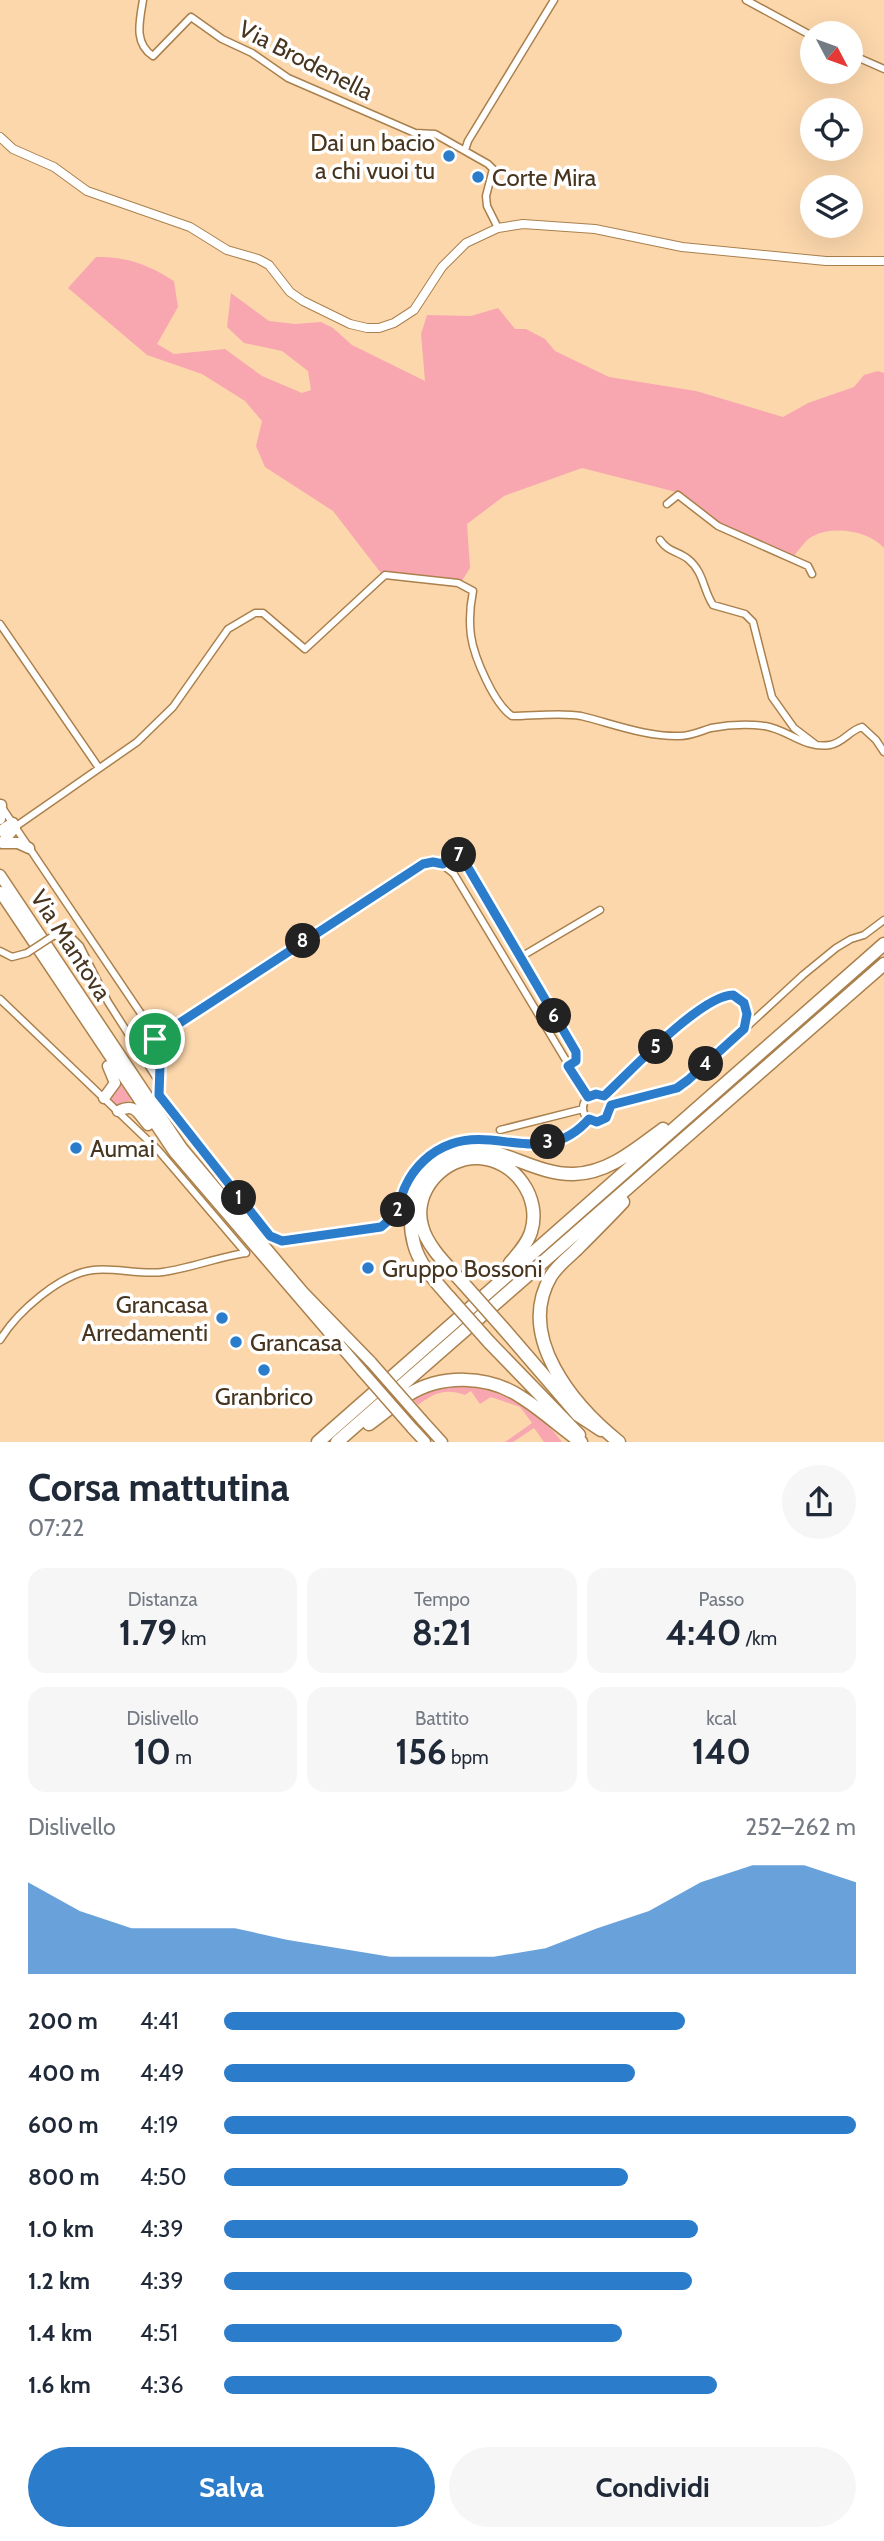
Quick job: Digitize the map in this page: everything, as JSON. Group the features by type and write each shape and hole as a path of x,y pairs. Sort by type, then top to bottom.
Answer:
{"highway":[{"path":"0,805 0,820"},
{"path":"0,831 14,825"},
{"path":"1,844 14,825"},
{"path":"1,844 18,842 29,848"},
{"name":"Via Mantova","path":"0,875 182,1148 303,1292 371,1362 442,1442"},
{"name":"Via Mantova","path":"0,892 174,1152 425,1442"},
{"path":"318,1442 884,944"},
{"path":"340,1442 884,964"},
{"path":"90,1029 114,1076 112,1089 104,1098"},
{"path":"583,1442 569,1423 489,1342 430,1276 414,1245 412,1213 417,1190 426,1173 442,1160 460,1152 479,1149 560,1173 573,1174 602,1168 636,1149 742,1070"},
{"path":"118,1111 132,1108 174,1152"},
{"path":"615,1439 577,1399 552,1365 542,1339 542,1303 547,1285 557,1268 687,1137"},
{"path":"456,1320 519,1253 531,1233 533,1221 531,1202 522,1181 506,1167 481,1158 462,1159 445,1167 431,1181 422,1203 421,1225 427,1239 463,1283 503,1328 580,1417 615,1439"},
{"path":"340,1442 420,1389 447,1381 464,1380 493,1383 509,1390 583,1442"}],"street":[{"name":"Via Brodenella","path":"143,0 140,40 146,51 153,56 191,17 222,39 253,53 288,78 415,133 435,134 465,150 493,169 486,196 487,206 498,228"},
{"path":"465,150 554,0"},
{"path":"746,0 800,29"},
{"path":"863,60 884,69"},
{"path":"0,137 13,149 54,167 87,191 190,227 227,250 258,259 269,265 290,292 303,301 350,324 367,328 379,328 407,316 420,302 442,267 466,243 498,228 523,224 595,229 682,247 826,261 884,261"},
{"path":"667,504 678,495 718,526 808,566 812,573"},
{"path":"660,540 668,550 690,560 706,585 713,605 745,614 753,622 772,697 794,728 817,746"},
{"path":"14,825 137,742 173,707 228,629 255,613 264,613 305,649 385,575 391,574 418,580 458,583 471,588 473,646 503,710 512,716 579,715 650,734 682,736 711,728 761,726 787,732 806,744 817,746 838,742 856,728 862,727 884,750"},
{"path":"0,624 99,768"},
{"path":"0,805 144,1017 155,1039 160,1069 159,1095 270,1236 282,1241 381,1227 393,1218 416,1168 431,1154 452,1143 471,1140 519,1145 548,1142 570,1135 589,1119 602,1121 609,1114 611,1105"},
{"path":"443,864 448,855 456,852 463,859 576,1052 576,1061 568,1066"},
{"path":"130,1040 142,1047 149,1046 155,1039 423,864 433,862 443,864 454,874 588,1097"},
{"path":"519,958 600,910"},
{"path":"611,1105 677,1088 836,948 864,935 884,920"},
{"path":"0,951 12,957 27,953 52,936 69,936 80,946 130,1040 159,1082"},
{"path":"604,1096 685,1020 719,998 733,995 744,1003 747,1014 744,1029"},
{"path":"0,999 158,1150 246,1253 161,1272 93,1270 73,1276 54,1286 26,1308 0,1340"},
{"path":"144,1061 160,1069"},
{"path":"583,1109 588,1097 596,1094 604,1096 611,1105"},
{"path":"583,1109 589,1119"},
{"path":"500,1130 583,1109"}],"shaded area":[{"path":"96,257 118,258 137,263 174,281 178,307 157,344 174,354 225,349 262,376 302,393 311,390 308,371 282,351 244,343 227,327 231,293 269,321 295,324 321,322 333,328 352,345 425,381 421,334 427,315 471,316 498,308 515,329 526,329 545,339 555,351 609,377 696,391 783,417 808,403 854,387 864,375 878,371 884,373 884,548 870,537 841,530 813,536 794,556 773,551 721,528 676,492 582,468 504,496 467,524 470,568 458,587 384,577 333,511 265,467 256,446 262,421 245,401 202,374 147,355 68,288"},
{"path":"120,1083 132,1100 116,1105 111,1099"},
{"path":"452,1386 484,1389 514,1400 540,1418 562,1442 544,1442 534,1428 513,1442 505,1442 532,1423 520,1407 491,1397 480,1404 471,1391 465,1395 440,1393 418,1405 412,1398"}],"place":[{"name":"Dai un bacio a chi vuoi tu","path":"449,156"},
{"name":"Corte Mira","path":"478,177"},
{"name":"Aumai","path":"76,1148"},
{"name":"Gruppo Bossoni","path":"368,1268"},
{"name":"Grancasa Arredamenti","path":"222,1318"},
{"name":"Grancasa","path":"236,1342"},
{"name":"Granbrico","path":"264,1370"}],"route":[{"path":"456,852 463,859 576,1052 576,1061 568,1066 588,1097 596,1094 604,1096 685,1020 719,998 727,995 738,997 744,1003 747,1014 744,1029 677,1088 611,1105 609,1114 602,1121 589,1119 570,1135 548,1142 519,1145 471,1140 452,1143 431,1154 416,1168 405,1187 399,1208 393,1218 381,1227 282,1241 270,1236 159,1095 160,1065 155,1039 354,906 423,864 443,864 448,855 456,852"}]}
